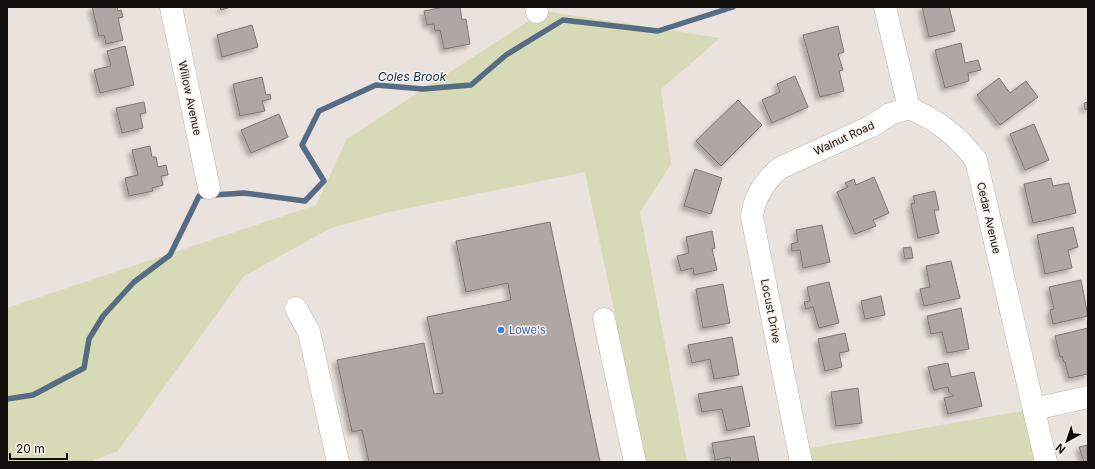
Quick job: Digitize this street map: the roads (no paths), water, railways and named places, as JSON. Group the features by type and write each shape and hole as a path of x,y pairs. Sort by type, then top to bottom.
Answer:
{"street":[{"name":"Willow Avenue","path":"171,7 209,188"},
{"path":"884,7 909,108"},
{"name":"Walnut Road","path":"780,168 872,126 890,114 909,108"},
{"name":"Cedar Avenue","path":"909,108 927,116 943,126 965,145 976,160 1046,462"},
{"name":"Locust Drive","path":"780,168 769,178 761,189 754,205 752,217 801,462"},
{"path":"296,308 309,332 338,462"},
{"path":"604,319 635,462"},
{"path":"1034,409 1088,397"}],"waterway":[{"name":"Coles Brook","path":"7,399 33,395 84,368 89,339 103,316 134,282 170,255 199,196 244,193 305,201 324,181 302,145 319,111 376,85 423,89 471,85 506,55 563,20 658,31 733,7"}],"place":[{"name":"Lowe's","path":"501,330"}]}
